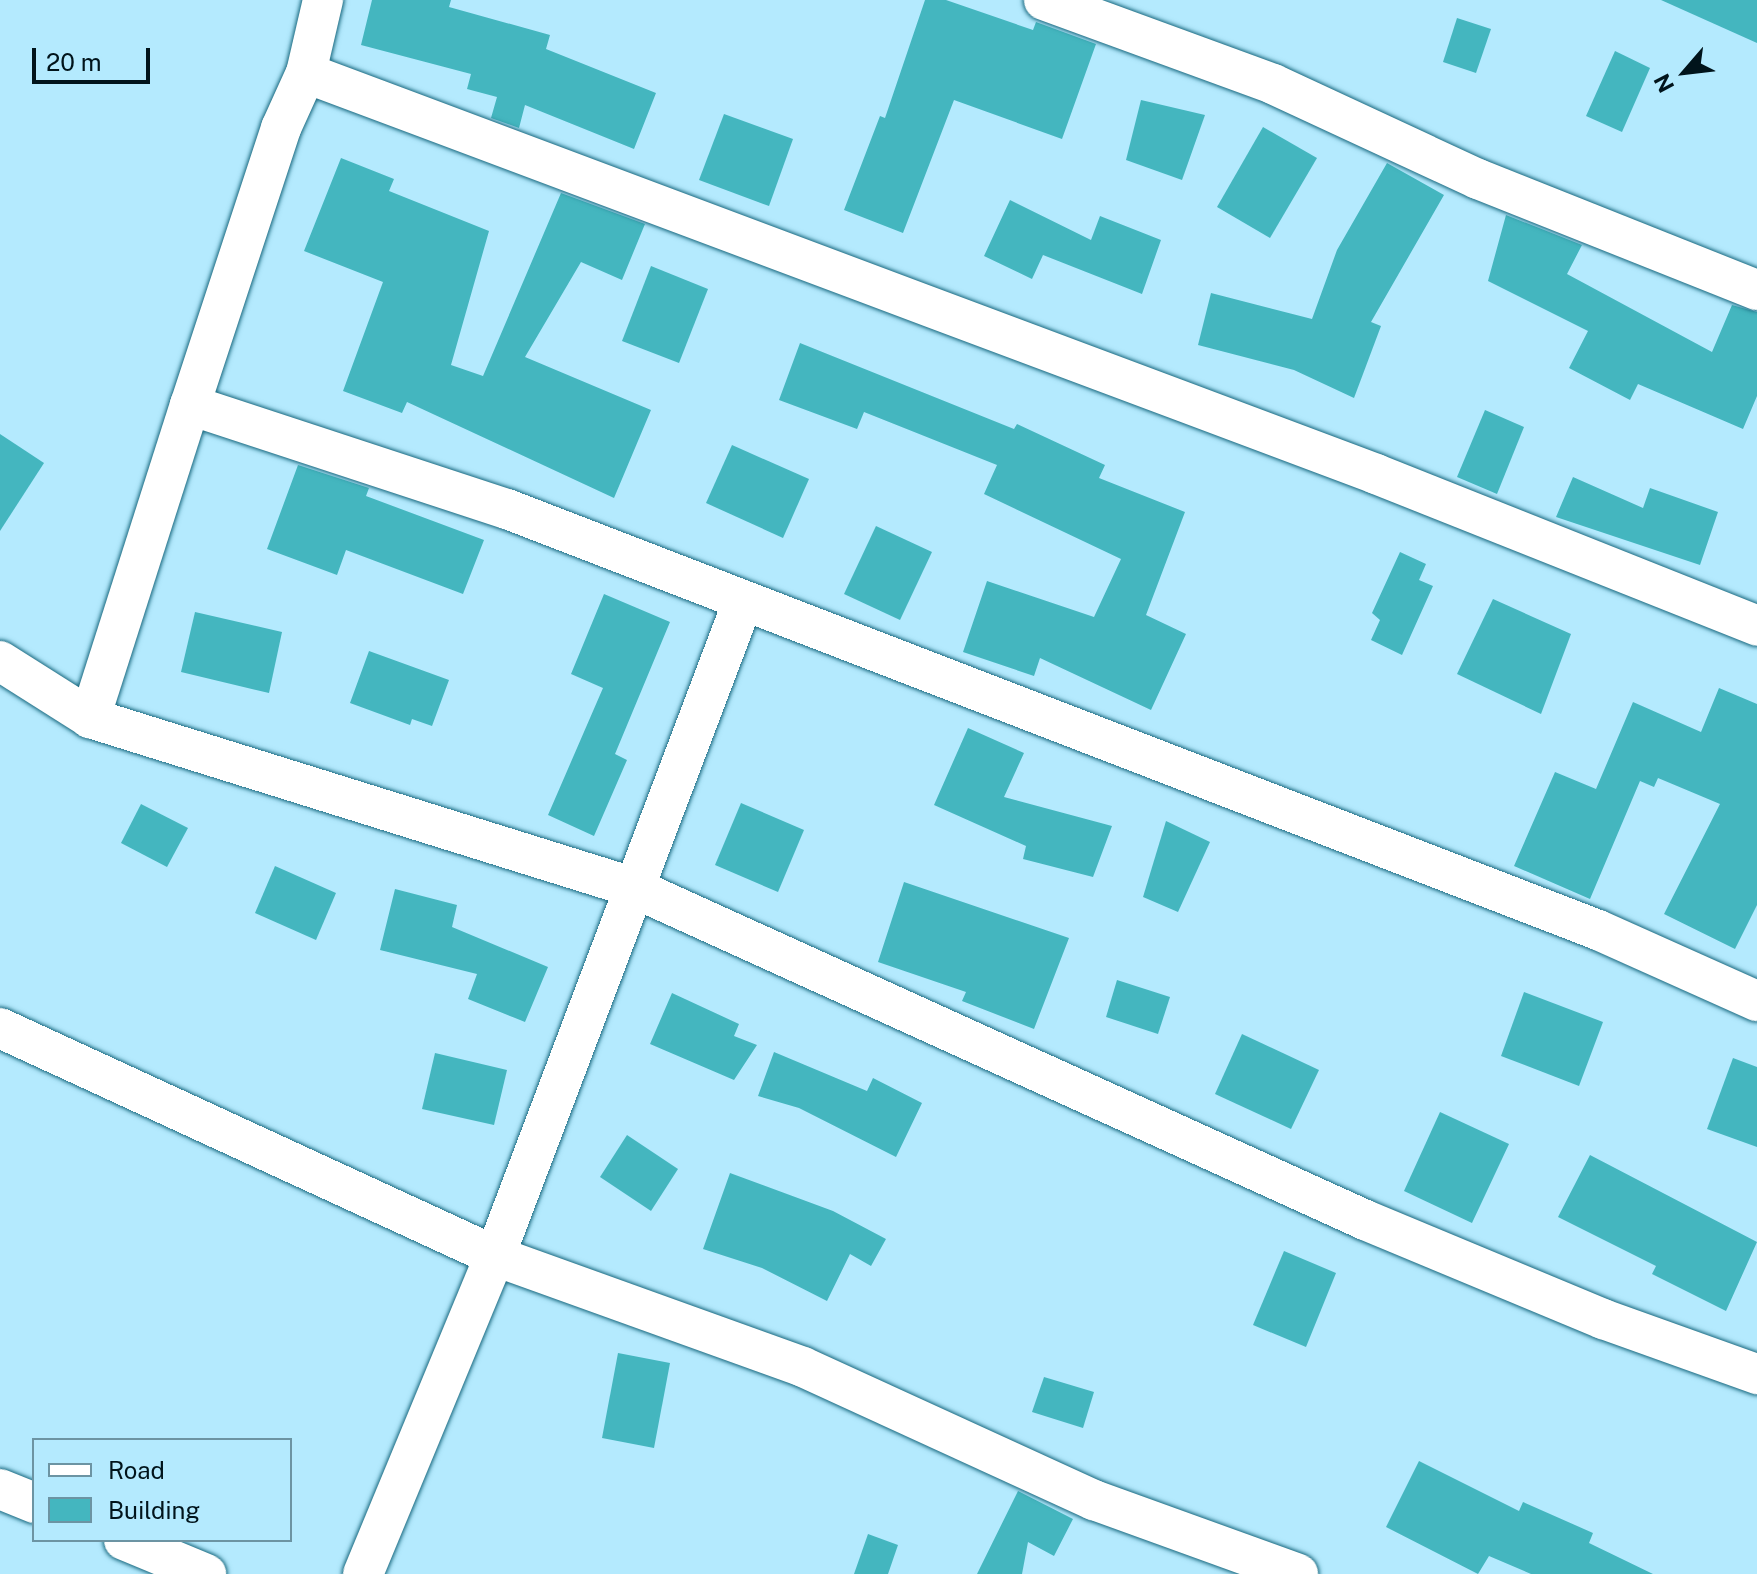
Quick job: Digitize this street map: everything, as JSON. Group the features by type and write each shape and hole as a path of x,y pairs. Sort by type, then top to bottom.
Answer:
{"street":[{"path":"90,718 281,128 306,73 323,0"},
{"path":"1044,0 1273,84 1478,179 1757,290"},
{"path":"306,73 1376,474 1757,626"},
{"path":"190,405 507,509 742,604 1598,930 1757,1001"},
{"path":"363,1574 495,1256 632,887 742,604"},
{"path":"0,661 90,718 632,887 1365,1220 1603,1319 1757,1374"},
{"path":"0,1028 495,1256 803,1367 1094,1500 1298,1574"},
{"path":"0,1489 32,1502"},
{"path":"129,1542 206,1574"}],"building":[{"path":"372,0 451,0 449,7 550,35 546,49 656,93 634,149 525,105 519,128 491,118 497,97 467,89 471,74 361,45"},
{"path":"925,0 946,0 1033,30 1036,22 1096,44 1062,139 954,100 903,233 844,210 880,116 885,118"},
{"path":"1661,0 1757,0 1757,43"},
{"path":"1457,18 1491,29 1476,73 1443,62"},
{"path":"1615,51 1650,68 1622,132 1586,116"},
{"path":"1141,100 1205,115 1182,180 1126,160"},
{"path":"724,114 793,139 769,206 699,180"},
{"path":"1263,127 1317,158 1270,238 1217,207"},
{"path":"341,158 394,179 389,191 489,231 451,365 483,376 561,193 645,224 622,280 581,262 525,357 651,410 614,498 407,402 402,413 343,391 383,282 304,251"},
{"path":"1387,163 1444,195 1371,322 1381,326 1354,398 1294,370 1198,345 1211,293 1312,319 1337,250"},
{"path":"1010,200 1091,240 1100,216 1161,240 1142,294 1043,255 1032,279 984,256"},
{"path":"1506,215 1582,245 1567,274 1712,352 1732,305 1757,312 1757,396 1743,429 1638,384 1630,400 1569,368 1588,331 1488,281"},
{"path":"651,266 708,289 679,363 622,341"},
{"path":"800,343 1014,429 1017,424 1105,465 1099,478 1185,512 1146,615 1186,634 1151,710 1040,658 1034,676 963,652 987,581 1094,617 1121,559 984,494 997,465 864,412 857,429 779,400"},
{"path":"1485,410 1524,427 1497,494 1457,477"},
{"path":"0,434 44,463 0,531"},
{"path":"732,445 809,479 783,538 706,503"},
{"path":"298,465 369,488 366,496 484,540 463,594 346,550 337,575 267,549"},
{"path":"1573,477 1643,508 1650,488 1718,512 1700,565 1556,517"},
{"path":"876,526 932,552 900,620 844,594"},
{"path":"1400,552 1426,564 1419,580 1433,586 1402,655 1371,640 1380,620 1372,613"},
{"path":"604,594 670,622 615,754 627,760 594,836 548,815 603,688 571,674"},
{"path":"1493,599 1571,634 1541,714 1457,674"},
{"path":"195,612 282,632 269,693 181,672"},
{"path":"369,651 449,680 432,726 412,719 410,725 350,703"},
{"path":"1719,688 1757,704 1757,905 1735,949 1664,914 1720,804 1658,778 1654,787 1640,781 1590,899 1514,866 1555,772 1596,789 1633,702 1701,732"},
{"path":"968,728 1024,753 1004,797 1112,826 1093,877 1023,859 1026,846 934,805"},
{"path":"741,803 804,830 778,892 715,865"},
{"path":"141,804 188,828 167,867 121,843"},
{"path":"1166,821 1210,842 1178,912 1143,897"},
{"path":"275,866 336,893 316,940 255,913"},
{"path":"904,882 1069,938 1034,1029 962,1001 966,992 878,962"},
{"path":"395,889 457,905 452,927 548,967 525,1022 468,999 477,974 380,950"},
{"path":"1117,980 1170,997 1158,1034 1106,1017"},
{"path":"1524,992 1603,1022 1579,1086 1501,1056"},
{"path":"672,993 739,1024 734,1036 757,1045 734,1080 650,1044"},
{"path":"1242,1034 1319,1070 1291,1129 1215,1094"},
{"path":"774,1052 867,1091 873,1078 922,1103 896,1157 799,1108 758,1096"},
{"path":"435,1053 507,1070 494,1125 422,1109"},
{"path":"1733,1058 1757,1067 1757,1147 1707,1129"},
{"path":"1440,1112 1509,1144 1472,1223 1404,1191"},
{"path":"627,1135 678,1169 651,1211 600,1177"},
{"path":"1590,1155 1757,1242 1726,1311 1652,1274 1656,1266 1558,1217"},
{"path":"730,1173 833,1211 886,1239 871,1266 850,1254 827,1301 762,1268 703,1249"},
{"path":"1284,1251 1336,1273 1306,1347 1253,1325"},
{"path":"618,1353 670,1363 654,1448 602,1438"},
{"path":"1044,1377 1094,1392 1083,1428 1032,1412"},
{"path":"1419,1461 1519,1511 1523,1502 1593,1533 1589,1543 1653,1574 1531,1574 1489,1556 1478,1574 1386,1527"},
{"path":"1018,1491 1073,1519 1054,1556 1028,1542 1022,1574 977,1574"},
{"path":"868,1534 898,1545 888,1574 854,1574"}]}
